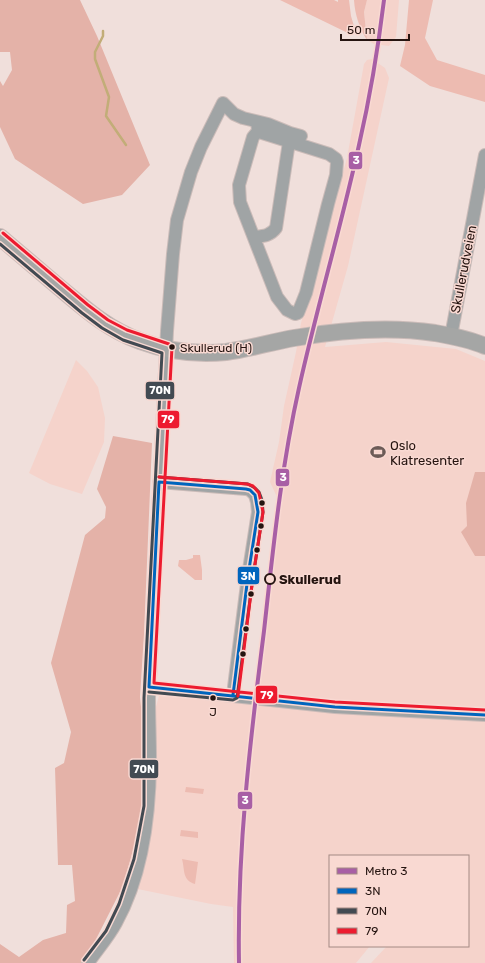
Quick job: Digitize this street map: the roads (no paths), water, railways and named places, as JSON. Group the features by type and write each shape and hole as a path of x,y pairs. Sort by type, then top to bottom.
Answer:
{"main road":[{"path":"0,237 85,309 105,324 140,341 167,349 193,353 226,352 308,336 350,330 389,328 417,330 450,336 485,346"}],"street":[{"path":"88,963 110,934 124,906 137,867 148,807 150,784 149,687 159,482 173,254 177,220 183,198 204,140 223,103 232,113 258,126 268,124 301,136"},
{"path":"258,126 259,132 330,154 336,159 338,166 306,293 298,313 295,314 287,310 277,297 240,202 239,185 244,164 258,126"},
{"path":"254,237 268,235 276,228 289,142"},
{"name":"Skullerudveien","path":"450,336 485,155"},
{"path":"159,482 246,489 253,492 257,498 258,512 248,576 233,696"},
{"path":"149,687 335,707 485,715"}],"waterway":[{"path":"103,31 103,36 95,52 95,59 109,97 106,116 126,145"}],"metro line":[{"name":"3","path":"239,963 242,838 254,714 282,479 299,388 313,327 345,206 363,127 384,0"}],"place":[{"name":"Skullerud (H)","path":"172,347"},
{"name":"Oslo Klatresenter","path":"378,452"},
{"name":"Skullerud","path":"270,579"},
{"name":"J","path":"213,698"}]}
